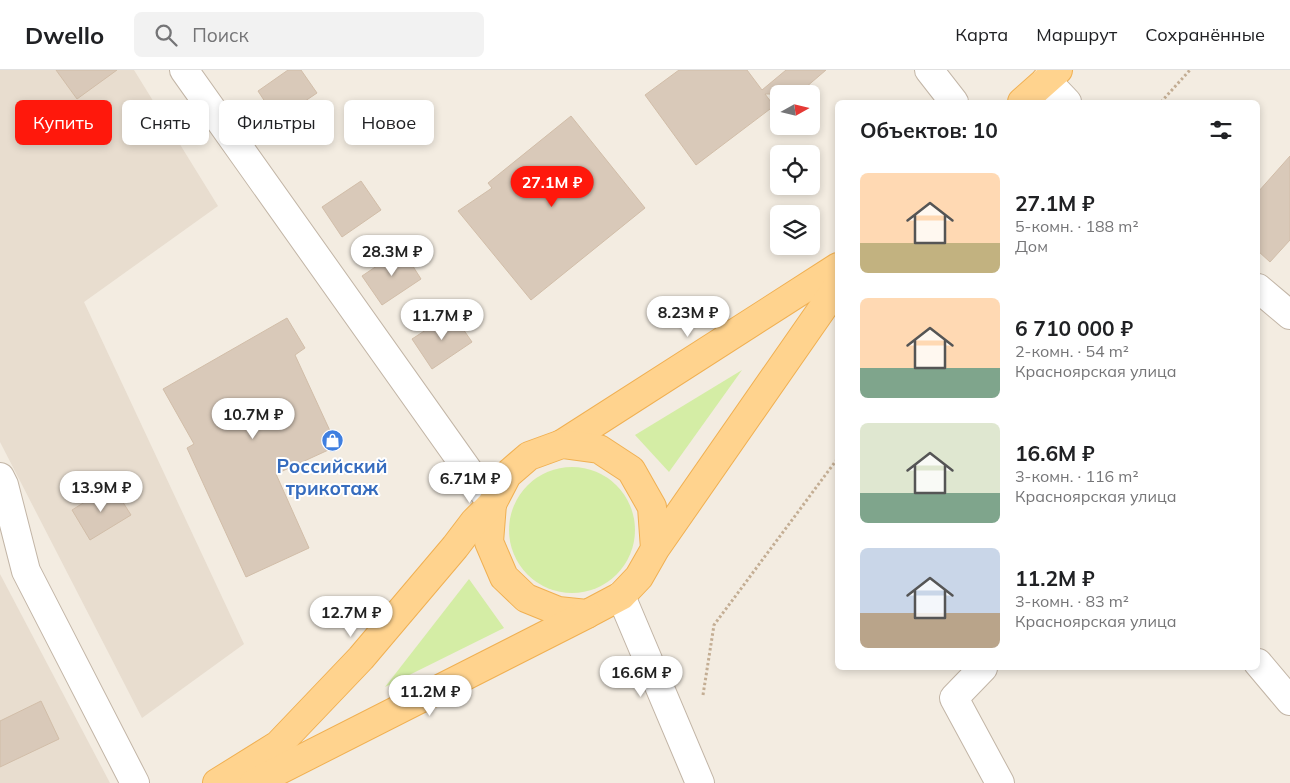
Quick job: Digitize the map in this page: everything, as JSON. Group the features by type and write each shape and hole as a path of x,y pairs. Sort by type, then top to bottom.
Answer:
{"main road":[{"path":"1024,100 1052,75"},
{"path":"216,783 278,744 361,658 474,522 492,504 507,475 529,456 562,444 835,269"},
{"path":"254,783 621,596 639,576 655,549 835,290"},
{"path":"562,444 600,449 631,470 652,507 655,549"},
{"path":"492,504 489,542 504,577 526,598 558,611 587,614"}],"street":[{"path":"184,70 492,504"},
{"path":"929,70 952,100"},
{"path":"1052,75 1066,100"},
{"path":"1260,290 1290,315"},
{"path":"0,477 4,485 26,570 136,783"},
{"path":"621,596 700,783"},
{"path":"1260,666 1290,701"},
{"path":"981,670 954,698 1000,783"}],"path":[{"path":"1163,100 1190,70"},
{"path":"703,695 714,625 835,462"}],"shaded area":[{"path":"0,70 134,70 153,100 122,100 122,145 180,145 218,206 84,302 244,644 142,718 0,442"},
{"path":"0,574 110,783 0,783"}],"green space":[{"path":"742,370 669,472 635,435"},
{"path":"572,467 596,472 616,486 630,506 635,530 630,554 616,574 596,588 572,593 548,588 528,574 514,554 509,530 514,506 528,486 548,472"},
{"path":"469,579 504,628 385,687"}],"building":[{"path":"56,70 117,70 77,99"},
{"path":"288,70 301,70 317,93 307,100 264,100 258,91"},
{"path":"679,70 747,70 762,90 786,70 826,70 808,85 770,85 770,94 765,94 770,101 770,109 696,165 645,95"},
{"path":"571,116 645,208 531,300 458,211 492,188 488,183"},
{"path":"1290,156 1290,240 1270,262 1260,253 1260,190"},
{"path":"361,181 381,210 342,237 322,207"},
{"path":"402,249 421,279 382,305 362,276"},
{"path":"452,313 472,342 432,369 412,339"},
{"path":"287,318 305,348 295,355 337,446 276,474 309,548 246,577 187,448 194,444 163,389"},
{"path":"112,485 131,515 90,540 72,510"},
{"path":"41,701 59,739 0,767 0,721"}],"place":[{"name":"Российский трикотаж","path":"332,440"}]}
